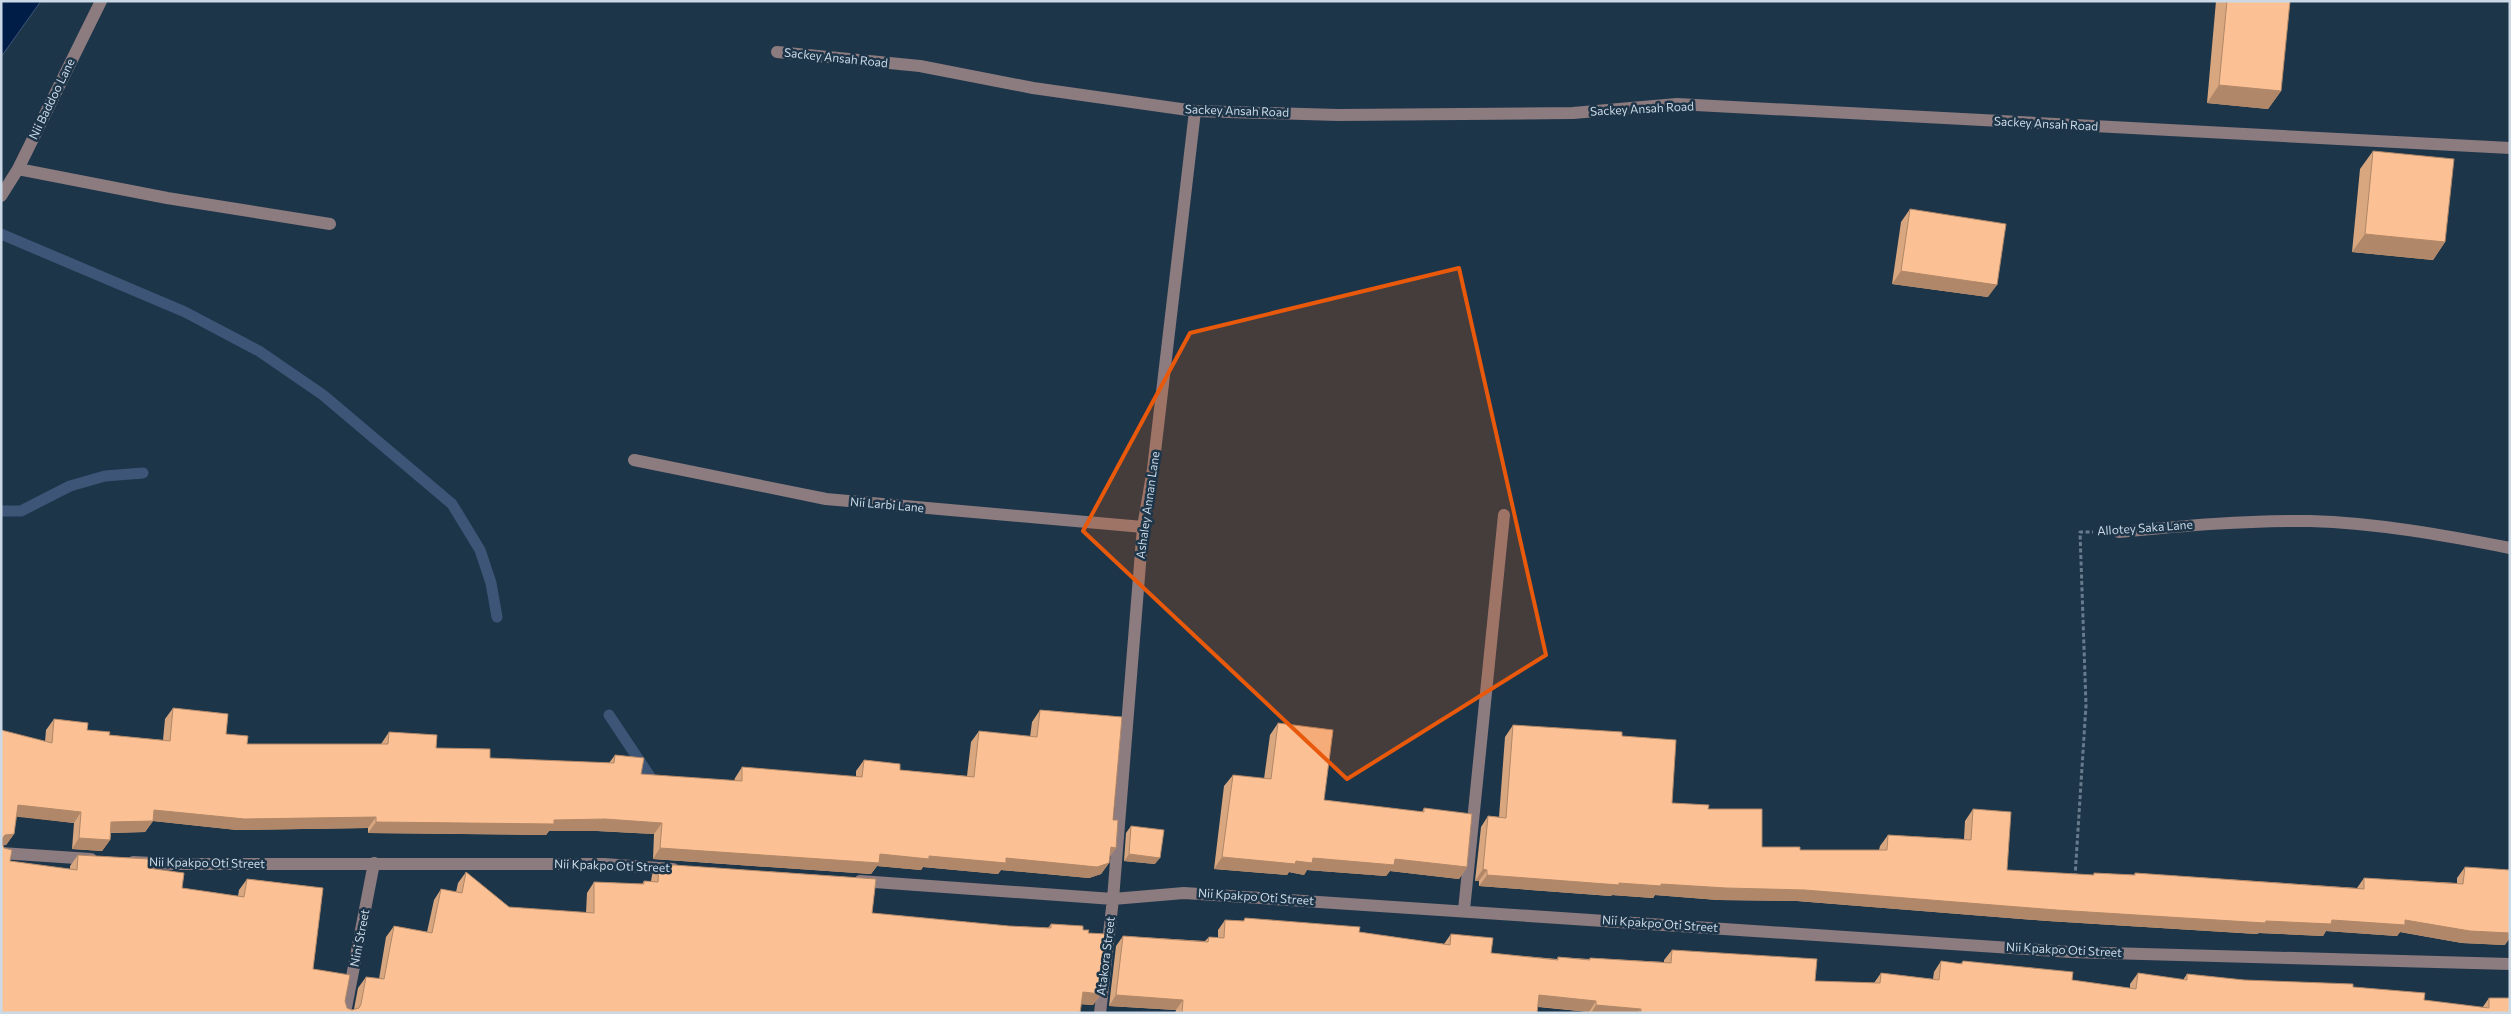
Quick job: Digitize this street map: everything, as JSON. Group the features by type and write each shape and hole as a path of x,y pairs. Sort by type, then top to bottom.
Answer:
{"street":[{"name":"Nii Baddoo Lane","path":"1,196 18,168 101,1"},
{"name":"Sackey Ansah Road","path":"777,52 920,66 1033,88 1195,111 1338,115 1573,113 1676,104 2510,148"},
{"name":"Ashaley Annan Lane","path":"1113,899 1144,527 1154,469 1195,111"},
{"path":"18,168 167,198 330,224"},
{"name":"Nii Larbi Lane","path":"634,460 826,499 1144,527"},
{"path":"1464,910 1504,515"},
{"name":"Allotey Saka Lane","path":"2119,532 2214,523 2310,521 2432,532 2510,548"},
{"path":"1,853 105,860"},
{"name":"Nii Kpakpo Oti Street","path":"124,861 172,864 604,864 684,869"},
{"name":"Nini Street","path":"345,1013 374,863"},
{"name":"Nii Kpakpo Oti Street","path":"844,880 1113,899 1184,893 1464,910 2071,952 2510,964"},
{"name":"Atakora Street","path":"1100,1013 1113,899"}],"path":[{"name":"Allotey Saka Lane","path":"2075,883 2086,705 2080,532 2119,532"}],"highlighted area":[{"path":"1459,268 1546,655 1347,779 1083,531 1190,333"}],"water":[{"path":"1,1 41,1 1,57"}],"building":[{"path":"2227,1 2290,1 2281,91 2219,85"},
{"path":"2373,151 2454,159 2445,242 2365,234"},
{"path":"1910,209 2006,224 1997,285 1901,271"},
{"path":"173,708 228,714 226,734 248,736 247,744 388,744 389,732 437,735 436,748 490,749 490,758 614,763 615,755 644,758 641,774 742,781 742,767 862,777 864,760 900,764 900,770 974,777 979,731 1037,737 1040,710 1122,717 1113,820 1118,820 1116,848 1111,847 1109,863 1097,867 1006,858 1006,863 880,854 879,863 660,848 662,823 605,819 554,820 554,824 376,822 376,817 245,819 154,810 153,821 111,822 110,840 79,838 81,812 18,805 14,834 5,835 1,840 1,730 52,743 54,719 88,723 87,730 110,732 109,735 170,741"},
{"path":"1278,723 1333,730 1324,800 1424,812 1424,808 1472,814 1467,867 1395,859 1394,865 1313,858 1312,863 1296,861 1295,864 1222,857 1233,775 1271,779"},
{"path":"1513,725 1622,732 1622,736 1676,740 1672,803 1709,805 1708,809 1762,809 1762,847 1800,847 1800,850 1887,850 1888,835 1971,840 1973,809 2011,812 2007,870 2094,875 2094,873 2135,875 2135,873 2364,889 2364,878 2463,884 2465,867 2510,870 2510,933 2470,931 2405,920 2405,925 2332,920 2331,924 2266,921 2265,923 2056,910 1805,890 1661,884 1661,886 1619,883 1619,885 1487,875 1487,870 1483,869 1488,816 1506,818"},
{"path":"1131,826 1164,830 1160,858 1129,854"},
{"path":"1,842 4,848 12,850 10,861 77,870 78,855 149,859 148,868 184,873 182,888 244,897 247,879 323,888 313,969 350,975 345,1001 347,1008 352,1010 359,1008 361,1004 366,977 384,979 394,926 432,933 441,889 462,893 466,872 509,907 594,913 594,882 644,884 644,881 658,882 659,864 876,879 872,913 1009,926 1051,928 1051,924 1083,926 1083,930 1089,930 1088,933 1107,934 1101,994 1083,992 1080,1013 1,1013"},
{"path":"1245,918 1360,927 1359,932 1450,945 1451,934 1493,938 1491,953 1558,960 1558,957 1671,963 1672,950 1817,959 1815,981 1880,983 1881,973 1939,980 1941,961 1962,964 1963,961 2073,972 2072,980 2136,989 2138,973 2187,980 2187,974 2244,980 2353,984 2353,987 2425,993 2424,1000 2489,1008 2489,998 2510,998 2510,1013 1641,1013 1641,1009 1596,1005 1596,1001 1539,995 1537,1013 1182,1013 1183,1000 1116,995 1123,936 1208,942 1209,937 1224,938 1225,920 1244,921"}],"waterway":[{"path":"1,234 185,312 259,351 323,395 452,504 480,550 491,583 497,617"},
{"path":"1,511 21,511 70,486 105,476 143,473"},
{"path":"609,715 657,787"}]}
